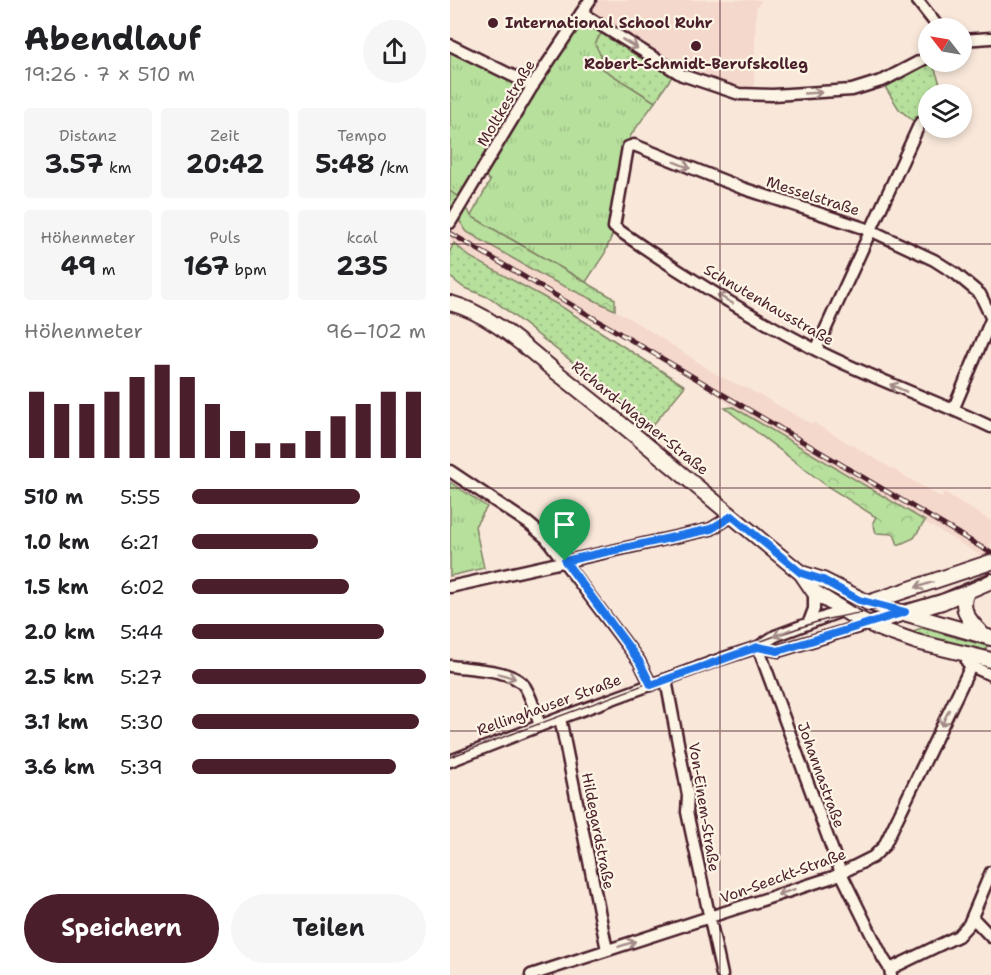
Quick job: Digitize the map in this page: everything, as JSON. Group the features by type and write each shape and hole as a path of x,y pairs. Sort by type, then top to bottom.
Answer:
{"main road":[{"name":"Richard-Wagner-Straße","path":"450,303 474,312 509,335 652,447 801,573 814,592 868,624 891,634 991,660"},
{"name":"Rellinghauser Straße","path":"844,610 989,563"},
{"name":"Richard-Wagner-Straße","path":"801,573 823,580 869,603 987,636"},
{"name":"Rellinghauser Straße","path":"868,624 927,607 991,581"},
{"path":"967,592 963,602 965,613 987,636"}],"street":[{"name":"Moltkestraße","path":"450,223 532,86 590,0"},
{"path":"917,0 931,18"},
{"path":"581,13 681,75 739,94 773,95 852,90 884,80 918,62"},
{"path":"972,39 991,38"},
{"path":"450,45 532,86"},
{"path":"816,350 918,127"},
{"name":"Messelstraße","path":"628,147 634,145 741,188 870,230 934,260 956,274 980,294"},
{"name":"Schnutenhausstraße","path":"628,147 614,227 713,292 816,350 903,391 991,427"},
{"path":"953,410 991,319 980,294 991,287"},
{"path":"450,471 528,523 546,538 639,661 651,685"},
{"path":"450,588 711,529 732,516"},
{"path":"809,622 814,609 814,592"},
{"name":"Rellinghauser Straße","path":"451,759 758,647 775,636 844,610"},
{"name":"Rellinghauser Straße","path":"758,647 778,651 868,624"},
{"name":"Johannastraße","path":"758,647 841,873 891,972"},
{"path":"959,652 970,666 991,675"},
{"path":"450,666 505,674 519,680 527,690 540,726"},
{"name":"Von-Seeckt-Straße","path":"531,975 841,873 880,852 970,666"},
{"name":"Von-Einem-Straße","path":"666,680 688,795 687,812 722,975"},
{"name":"Hildegardstraße","path":"560,718 607,950"},
{"path":"891,972 964,931 991,872"},
{"path":"972,917 991,937"}],"shaded area":[{"name":"Robert-Schmidt-Berufskolleg","path":"591,0 762,0 756,8 754,92 704,83 582,12"},
{"path":"450,207 467,232 485,243 547,278 615,310 721,377 749,389 812,424 813,422 942,498 944,492 991,521 991,562 733,407 692,375 470,257 450,241"}],"green space":[{"path":"581,14 604,28 595,44 601,56 598,66 655,102 631,135 626,148 614,230 605,253 586,282 471,216 490,181 482,172 464,201 450,191 450,47 532,86"},
{"path":"604,28 675,72 655,102 598,66 595,44"},
{"path":"918,68 918,72 936,72 940,84 918,84 918,120 913,121 899,109 883,84"},
{"path":"450,191 464,201 471,216 615,299 615,310 547,278 467,232 450,207"},
{"path":"454,243 470,257 562,307 685,386 653,425 492,299 463,287 450,277 450,251"},
{"path":"733,407 925,521 914,538 898,545 894,534 876,533 873,522 876,517 827,486 725,408"},
{"path":"450,482 487,507 475,526 484,568 450,576"},
{"path":"922,628 987,646 985,652 907,633"}],"tram line":[{"path":"450,757 804,626 933,596 991,573"}],"railway":[{"path":"450,233 991,553"}],"place":[{"name":"International School Ruhr","path":"493,23"},
{"name":"Robert-Schmidt-Berufskolleg","path":"696,46"}],"route":[{"path":"732,516 801,573 823,580 859,600 905,612 778,651 758,647 651,685 639,661 565,561 711,529 732,516"}]}
